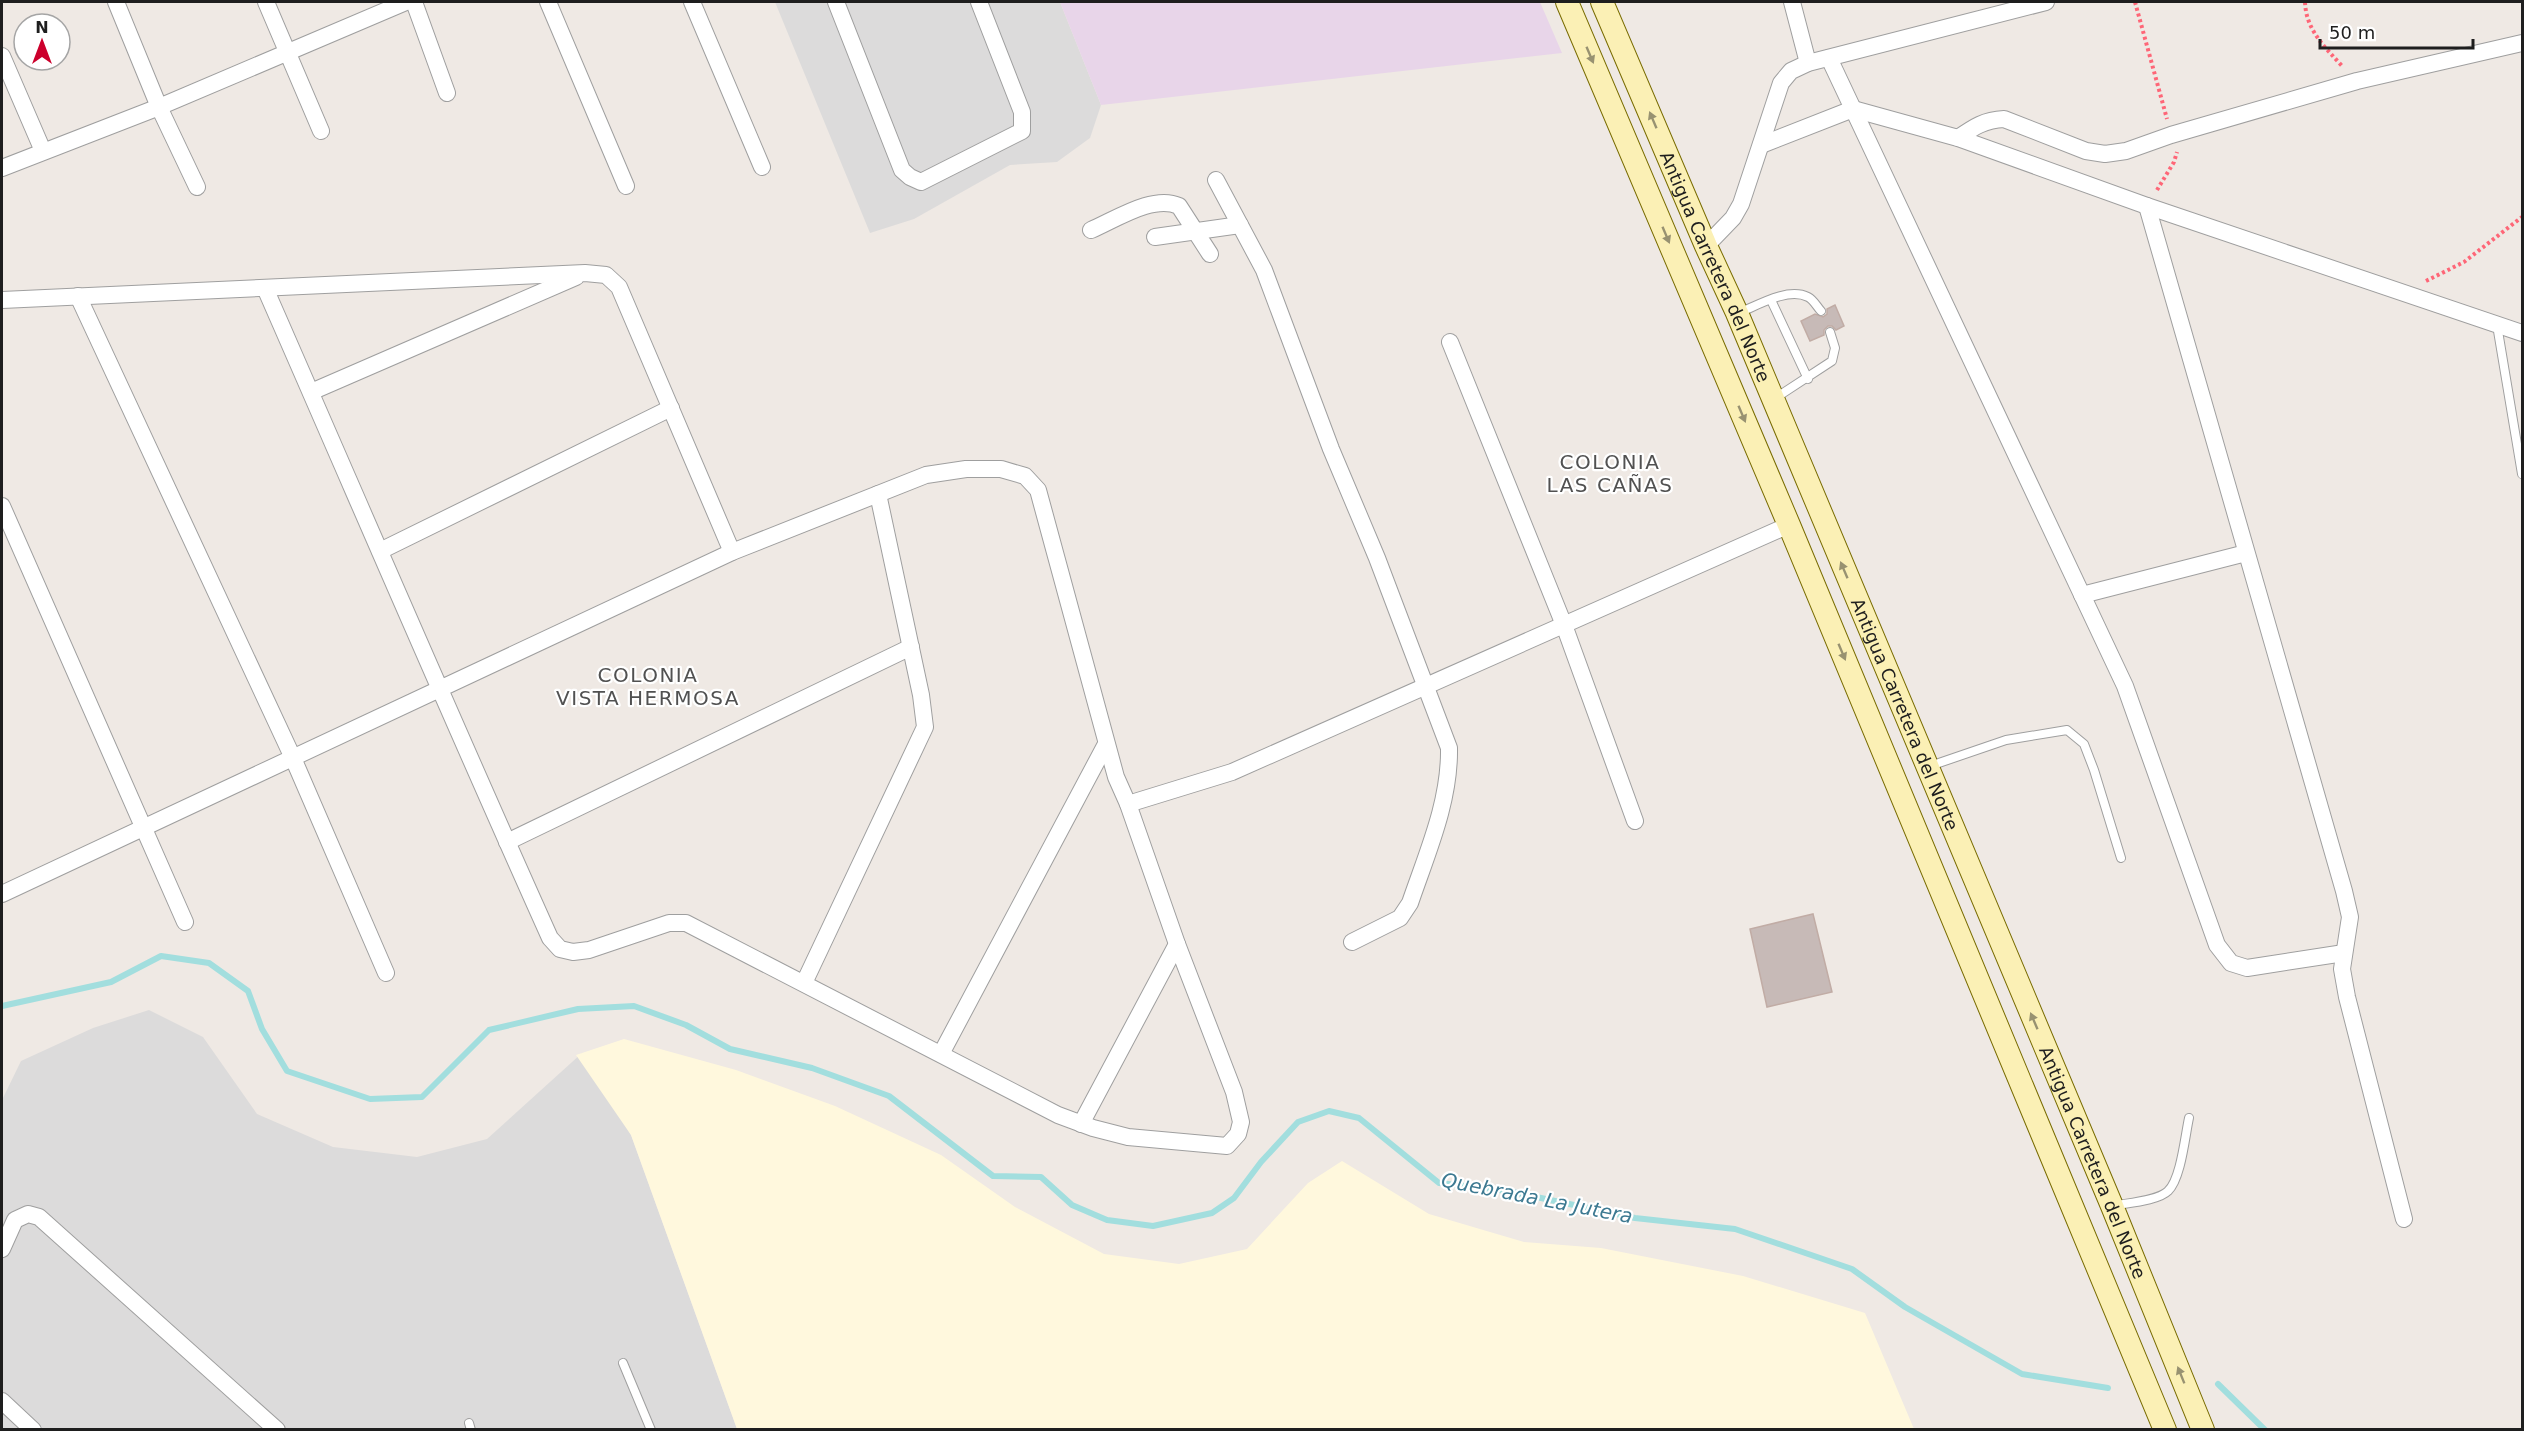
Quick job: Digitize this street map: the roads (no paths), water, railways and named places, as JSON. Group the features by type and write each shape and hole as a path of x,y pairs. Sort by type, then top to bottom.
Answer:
{"main road":[{"name":"Antigua Carretera del Norte","path":"1567,2 1789,525 2165,1430"},
{"name":"Antigua Carretera del Norte","path":"1602,2 1737,313 2112,1206 2203,1430"}],"street":[{"path":"116,2 159,107 197,187"},
{"path":"266,2 321,131"},
{"path":"2,168 159,107 406,2"},
{"path":"414,2 447,93"},
{"path":"548,2 626,186"},
{"path":"692,2 762,167"},
{"path":"836,2 902,170 921,182 1022,131 1022,112 979,2"},
{"path":"1792,2 1808,63"},
{"path":"1706,246 1733,218 1741,204 1781,82 1791,71 1808,63 2046,2"},
{"path":"1958,138 1979,123 2004,119 2086,151 2105,154 2126,151 2171,135 2357,81 2523,43"},
{"path":"2,56 43,151"},
{"path":"1828,58 2125,686 2217,945 2231,963 2247,968 2344,953"},
{"path":"1761,145 1853,109 1958,138 2147,206 2523,333"},
{"path":"1216,180 1264,270 1449,748 1449,774 1444,802 1410,903 1400,918 1352,942"},
{"path":"1091,230 1146,206 1173,203 1179,206 1210,254"},
{"path":"2147,206 2344,891 2350,917 2342,969 2347,997 2404,1219"},
{"path":"1155,237 1240,225"},
{"path":"311,392 585,273"},
{"path":"2,300 585,273 606,275 619,287 732,552"},
{"path":"2,893 144,828 440,689 732,552 926,475 966,469 1001,469 1024,476 1038,490 1116,777 1234,1092 1241,1122 1238,1134 1227,1146 1128,1137 1081,1124 1058,1115 686,923 669,923 589,950 573,952 560,949 550,938 507,842 440,689 311,392 265,288"},
{"path":"78,296 293,758 386,973"},
{"path":"1450,342 1564,625 1635,821"},
{"path":"380,551 671,408"},
{"path":"804,983 925,727 911,647 878,494"},
{"path":"2,506 186,922"},
{"path":"1128,804 1232,772 1789,525"},
{"path":"2082,595 2246,553"},
{"path":"507,842 911,647"},
{"path":"941,1054 1106,744"},
{"path":"1081,1124 1177,944"},
{"path":"2,1249 15,1220 28,1214 39,1216 278,1430"},
{"path":"2,1401 33,1430"}],"lane":[{"path":"1737,313 1771,300 1799,294 1811,298 1821,312"},
{"path":"1771,300 1808,379"},
{"path":"2497,325 2523,474"},
{"path":"1773,399 1808,379 1832,361 1834,348 1830,332"},
{"path":"1926,767 2006,740 2067,730 2084,744 2121,858"},
{"path":"2112,1206 2152,1198 2168,1192 2176,1176 2189,1118"},
{"path":"623,1364 651,1430"}],"waterway":[{"name":"Quebrada La Jutera","path":"2,1006 111,982 161,956 209,963 248,991 262,1029 287,1071 370,1099 422,1097 489,1030 578,1009 634,1006 686,1025 730,1049 812,1068 889,1096 993,1176 1041,1177 1072,1205 1107,1220 1153,1226 1212,1213 1234,1198 1261,1162 1298,1122 1329,1111 1359,1118 1439,1183 1508,1191 1635,1218 1735,1229 1852,1269 1905,1307 2022,1374 2108,1388"},
{"name":"Quebrada La Jutera","path":"2218,1384 2265,1430"}],"district":[{"name":"COLONIA LAS CAÑAS","path":"1610,474"},
{"name":"COLONIA VISTA HERMOSA","path":"648,686"}]}
